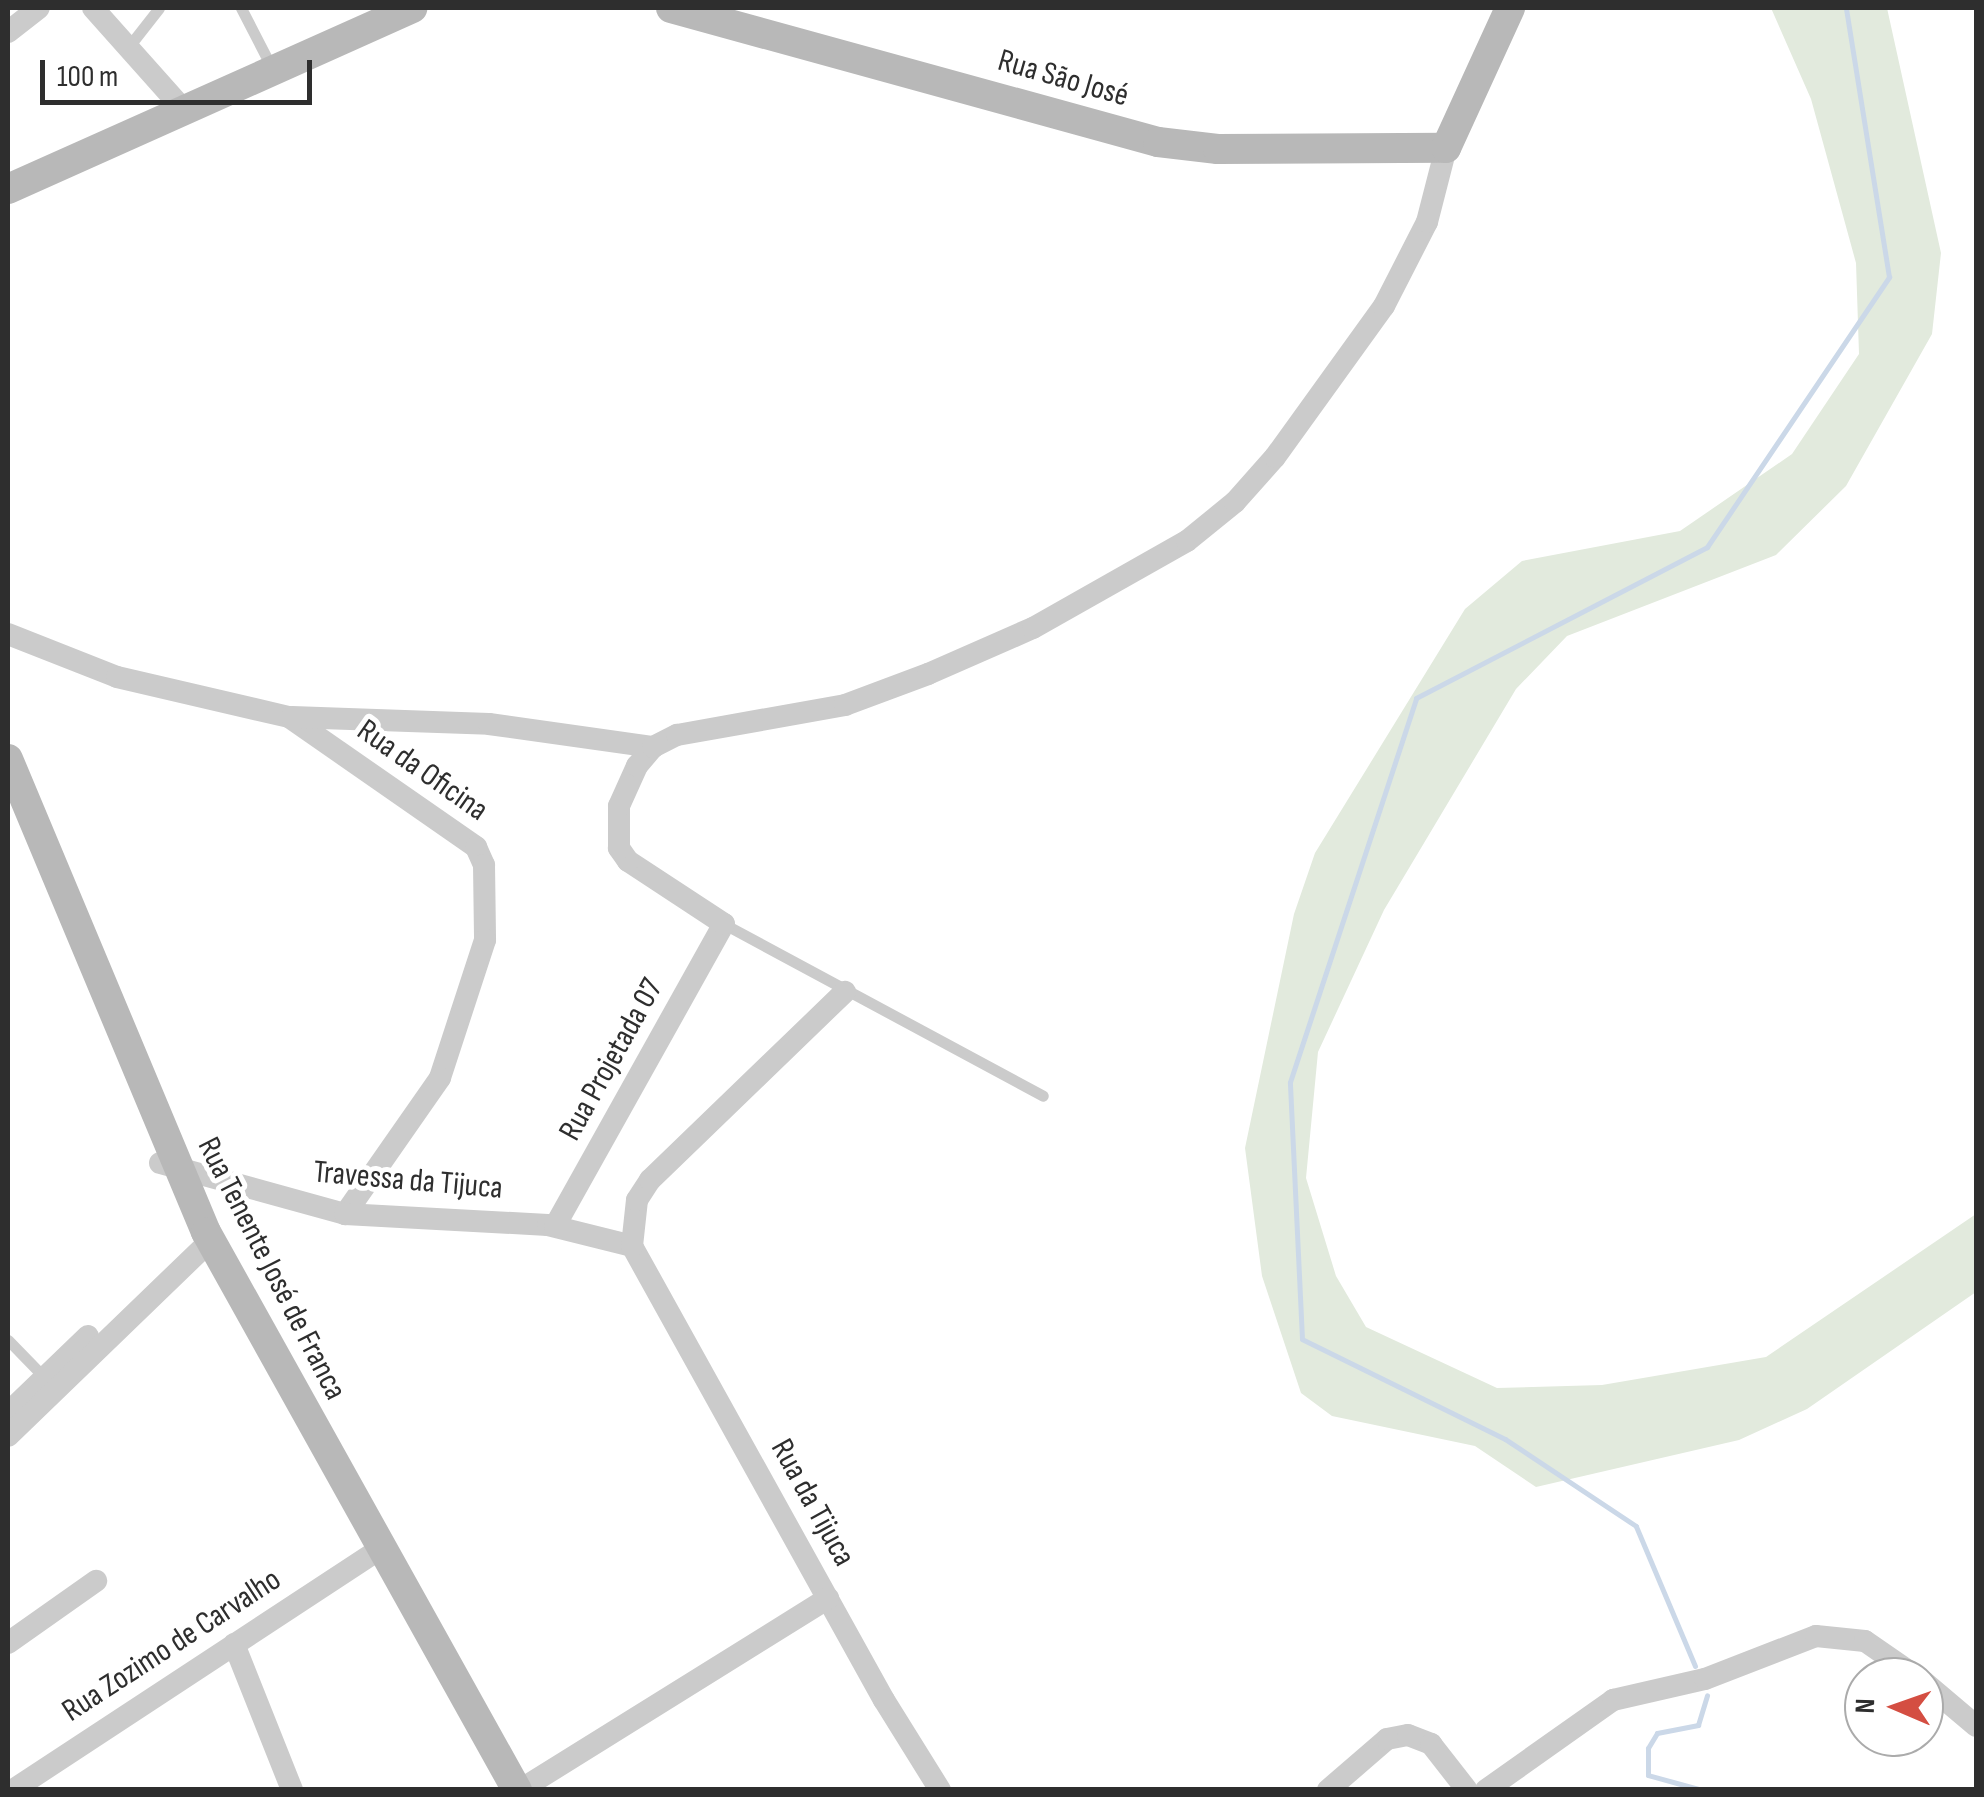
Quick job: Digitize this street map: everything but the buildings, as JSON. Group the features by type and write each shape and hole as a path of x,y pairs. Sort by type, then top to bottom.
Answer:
{"main road":[{"path":"8,189 412,8"},
{"name":"Rua São José","path":"671,8 906,62"},
{"name":"Rua São José","path":"728,8 1178,146 1447,142"},
{"path":"1447,142 1510,8"},
{"name":"Rua Tenente José de Franca","path":"8,759 201,1240 375,1552 499,1790"},
{"name":"Rua Tenente José de Franca","path":"8,814 58,944 170,1167"},
{"name":"Rua Tenente José de Franca","path":"375,1552 519,1790"}],"street":[{"path":"8,32 39,8"},
{"path":"93,8 184,110"},
{"path":"724,924 628,861 619,848 620,806 653,747 677,735 845,705 928,674 1032,628 1187,541 1235,502 1275,456 1384,306 1427,222 1447,142"},
{"name":"Rua da Oficina","path":"8,634 117,676 288,717 402,800 464,833 484,865 486,940 440,1078 345,1214"},
{"path":"288,717 489,724 653,747"},
{"name":"Rua Projetada 07","path":"555,1226 724,924"},
{"path":"632,1246 637,1200 650,1180 845,992"},
{"name":"Travessa da Tijuca","path":"170,1167 345,1214 555,1226 632,1246"},
{"path":"8,1413 45,1386 201,1240"},
{"name":"Rua da Tijuca","path":"632,1246 940,1790"},
{"path":"8,1436 45,1386"},
{"name":"Rua Zozimo de Carvalho","path":"13,1790 375,1552"},
{"path":"8,1644 96,1581"},
{"path":"519,1790 828,1598"},
{"path":"1486,1790 1613,1700 1705,1680 1816,1636 1864,1641 1888,1657"},
{"path":"234,1644 292,1790"},
{"path":"1944,1699 1976,1726"},
{"path":"1328,1790 1387,1739 1408,1734 1432,1744 1467,1790"}],"lane":[{"path":"130,45 159,8"},
{"path":"241,8 274,72"},
{"path":"724,924 1043,1096"},
{"path":"8,1340 45,1386"}],"shaded area":[{"path":"1771,8 1887,8 1941,253 1932,334 1846,486 1776,555 1567,636 1516,689 1384,910 1318,1052 1306,1178 1336,1276 1366,1327 1497,1388 1602,1385 1766,1357 1976,1214 1976,1292 1807,1409 1739,1440 1536,1487 1475,1446 1332,1416 1301,1393 1262,1276 1245,1148 1294,914 1315,853 1465,609 1522,561 1680,531 1792,454 1859,354 1856,263 1811,99"}],"waterway":[{"path":"1695,1666 1636,1526 1505,1439 1302,1339 1290,1082 1416,698 1707,547 1889,277 1846,8"},
{"path":"1702,1790 1648,1775 1648,1748 1657,1733 1698,1725 1707,1695"}]}
